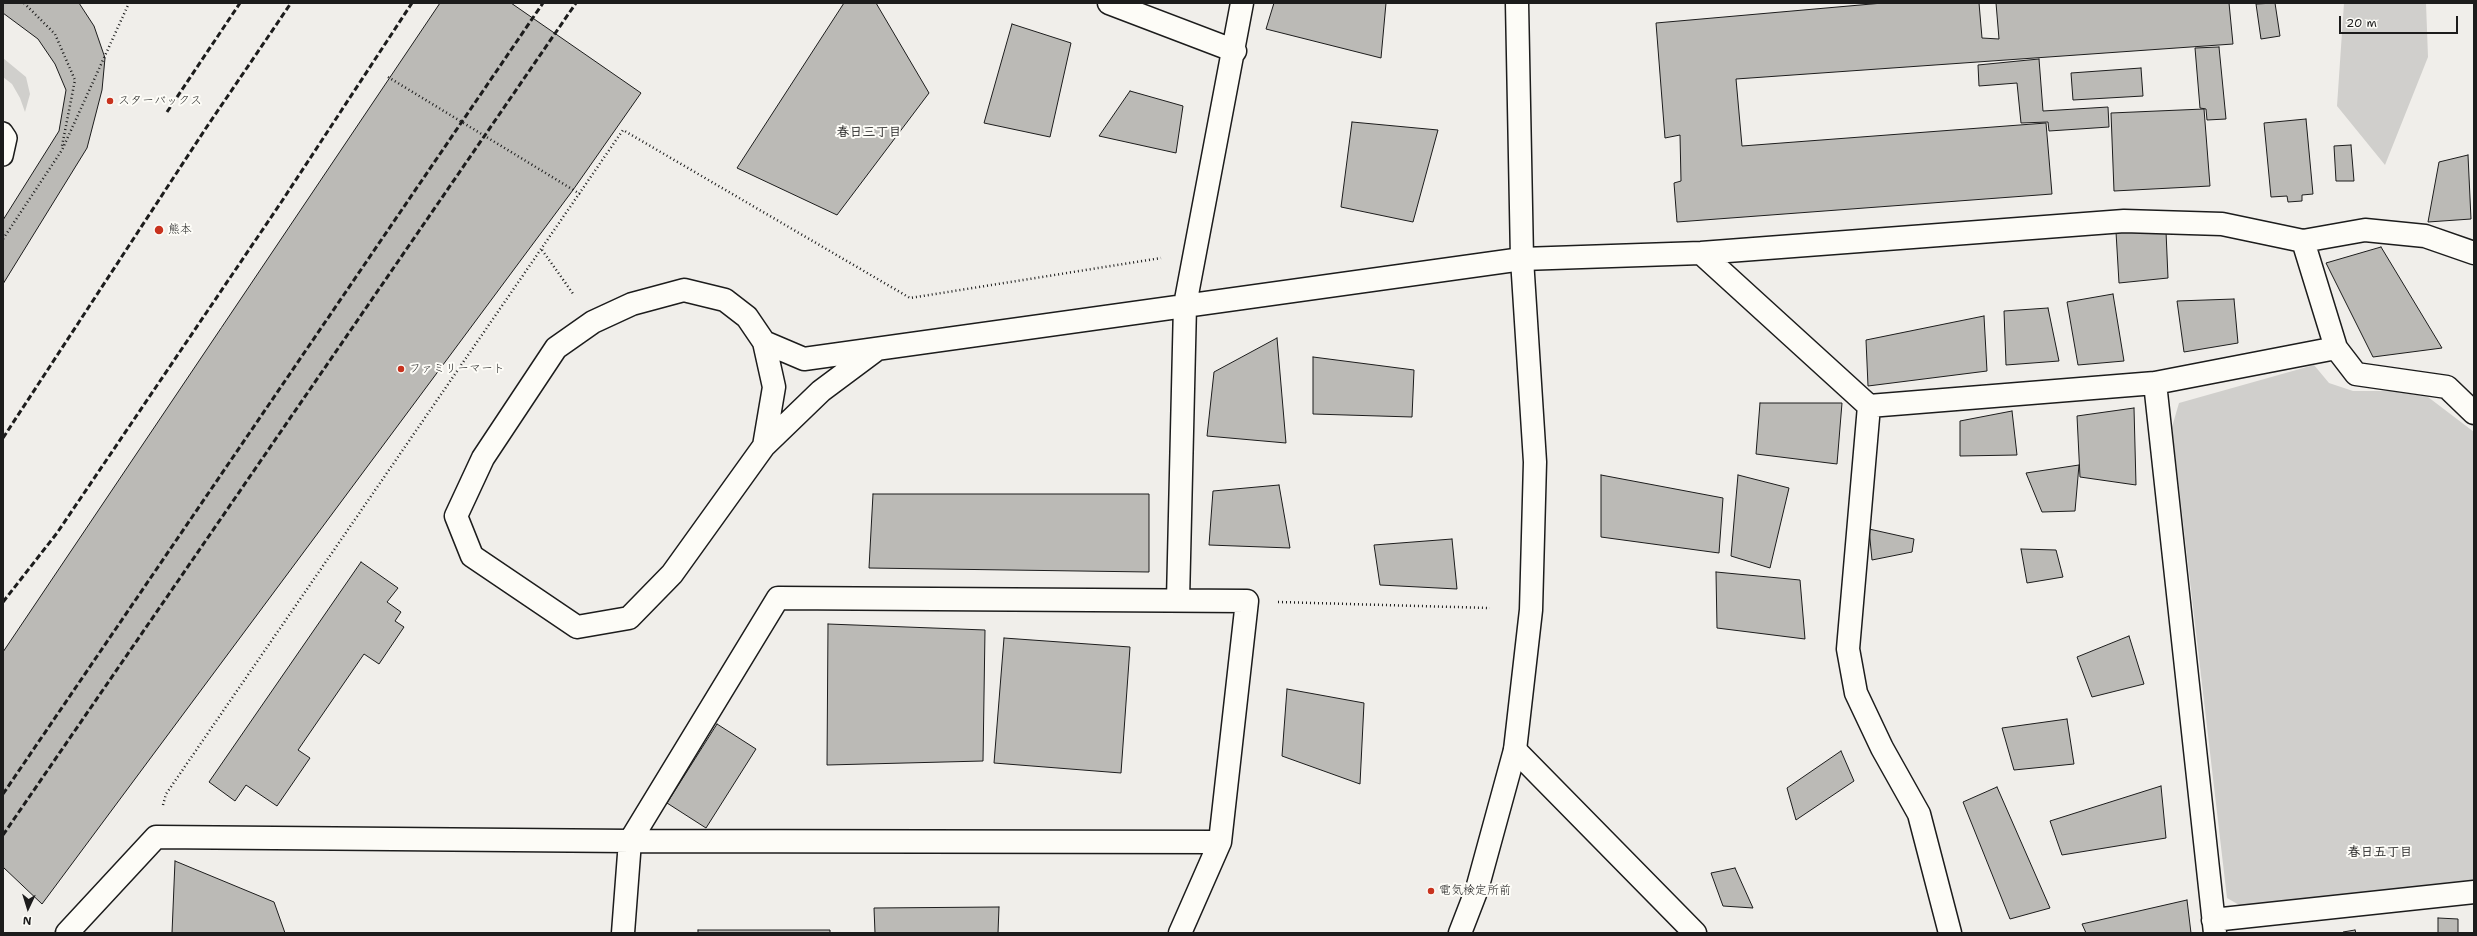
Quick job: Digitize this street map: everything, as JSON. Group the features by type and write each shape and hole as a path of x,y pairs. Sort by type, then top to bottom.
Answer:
{"street":[{"path":"1109,3 1235,51"},
{"path":"1178,600 1185,306 1235,51 1242,3"},
{"path":"1460,933 1477,889 1515,750 1531,610 1535,462 1522,259 1517,3"},
{"path":"764,342 804,359 1522,259 1701,253 2124,221 2222,224 2303,241 2365,230 2424,236 2474,253"},
{"path":"2303,241 2336,348 2356,374 2447,387 2474,413"},
{"path":"1701,253 1870,406 2155,383 2336,348"},
{"path":"764,446 774,387 764,342 748,317 725,300 684,290 632,304 593,322 556,348 483,458 456,516 472,556 577,627 628,618 672,574 764,446 821,391 879,348"},
{"path":"2155,383 2214,926 2474,892"},
{"path":"1870,406 1848,648 1856,694 1882,748 1919,814 1950,933"},
{"path":"623,933 630,842 778,598 1247,600 1220,842 1180,933"},
{"path":"1515,750 1695,933"},
{"path":"67,933 156,837 630,842 1220,842"}],"lane":[{"path":"3,132 7,138 3,156"}],"path":[{"path":"24,3 55,34 76,80 62,150"},
{"path":"3,239 62,150 129,3"},
{"path":"388,77 580,194"},
{"path":"156,837 166,794 542,250 623,130 910,298 1195,252"},
{"path":"542,250 593,322"},
{"path":"1247,600 1490,608"}],"shaded area":[{"path":"2344,3 2426,3 2428,57 2385,165 2337,106"},
{"path":"3,58 26,77 30,94 25,112 20,98 12,84 3,77"},
{"path":"2314,365 2329,383 2353,391 2392,391 2428,397 2474,432 2474,881 2241,906 2227,898 2172,427 2179,403"}],"building":[{"path":"3,3 79,3 94,26 105,58 102,90 87,148 3,284 3,220 59,131 66,90 55,64 38,39 3,13"},
{"path":"440,3 511,3 641,93 573,190 42,904 3,867 3,652"},
{"path":"844,3 876,3 929,93 837,215 737,168"},
{"path":"1274,3 1386,3 1381,58 1266,29"},
{"path":"1883,3 1979,3 1982,38 1999,39 1996,3 2229,3 2233,44 1736,79 1742,146 2046,123 2052,194 1677,222 1674,183 1681,181 1680,135 1665,138 1656,23"},
{"path":"2275,3 2280,36 2261,39 2256,4"},
{"path":"1012,24 1071,43 1050,137 984,123"},
{"path":"2219,47 2226,119 2207,120 2206,109 2200,108 2195,48"},
{"path":"2039,59 2043,111 2108,107 2109,127 2049,131 2048,122 2021,123 2017,83 1979,86 1978,65"},
{"path":"2141,68 2143,96 2073,100 2071,73"},
{"path":"1130,91 1183,106 1176,153 1099,136"},
{"path":"2204,109 2210,186 2114,191 2111,113"},
{"path":"2306,119 2313,194 2302,195 2302,201 2288,202 2287,196 2271,197 2264,123"},
{"path":"1352,122 1438,130 1413,222 1341,207"},
{"path":"2351,145 2354,181 2336,181 2334,146"},
{"path":"2468,155 2471,219 2428,222 2439,162"},
{"path":"2166,231 2168,278 2119,283 2116,232"},
{"path":"2381,247 2442,348 2373,357 2326,263"},
{"path":"2113,294 2124,361 2078,365 2067,302"},
{"path":"2234,299 2238,343 2184,352 2177,301"},
{"path":"2048,308 2059,361 2006,365 2004,311"},
{"path":"1984,316 1987,371 1868,386 1866,340"},
{"path":"1277,338 1286,443 1207,436 1214,372"},
{"path":"1313,357 1414,370 1412,417 1313,414"},
{"path":"1760,403 1842,403 1837,464 1756,454"},
{"path":"2134,408 2136,485 2080,477 2077,416"},
{"path":"2012,411 2017,455 1960,456 1960,421"},
{"path":"2079,465 2075,511 2042,512 2026,473"},
{"path":"1601,475 1723,498 1719,553 1601,537"},
{"path":"1738,475 1789,488 1770,568 1731,556"},
{"path":"1279,485 1290,548 1209,545 1213,491"},
{"path":"873,494 1149,494 1149,572 869,568"},
{"path":"1869,529 1914,539 1912,552 1872,560"},
{"path":"1452,539 1457,589 1380,585 1374,545"},
{"path":"2021,549 2056,550 2063,577 2027,583"},
{"path":"361,562 398,588 387,602 401,612 395,621 404,627 379,664 364,654 298,750 310,758 277,806 246,785 235,801 209,782"},
{"path":"1716,572 1800,580 1805,639 1717,628"},
{"path":"828,624 985,630 983,761 827,765"},
{"path":"2129,636 2144,684 2092,697 2077,657"},
{"path":"1004,638 1130,647 1121,773 994,763"},
{"path":"1287,689 1364,703 1360,784 1282,756"},
{"path":"2067,719 2074,764 2014,770 2002,728"},
{"path":"717,724 756,749 706,828 667,803"},
{"path":"1841,751 1854,781 1796,820 1787,788"},
{"path":"2161,786 2166,838 2062,855 2050,821"},
{"path":"1997,787 2050,908 2010,919 1963,802"},
{"path":"175,861 274,902 285,933 172,933"},
{"path":"1735,868 1753,908 1723,906 1711,873"},
{"path":"2187,900 2191,933 2086,933 2082,924"},
{"path":"999,907 998,933 875,933 874,908"},
{"path":"2438,918 2458,919 2458,933 2438,933"},
{"path":"698,930 830,930 830,933 698,933"},
{"path":"2355,930 2356,933 2343,933 2343,932"}],"railway":[{"path":"167,112 240,3"},
{"path":"3,438 206,128 291,3"},
{"path":"3,602 57,533 280,204 412,3"},
{"path":"3,794 543,3"},
{"path":"3,835 576,3"}],"place":[{"name":"スターバックス","path":"110,101"},
{"name":"熊本","path":"159,230"},
{"name":"ファミリーマート","path":"401,369"},
{"name":"電気検定所前","path":"1431,891"}],"district":[{"name":"春日三丁目","path":"869,133"},
{"name":"春日五丁目","path":"2380,853"}]}
